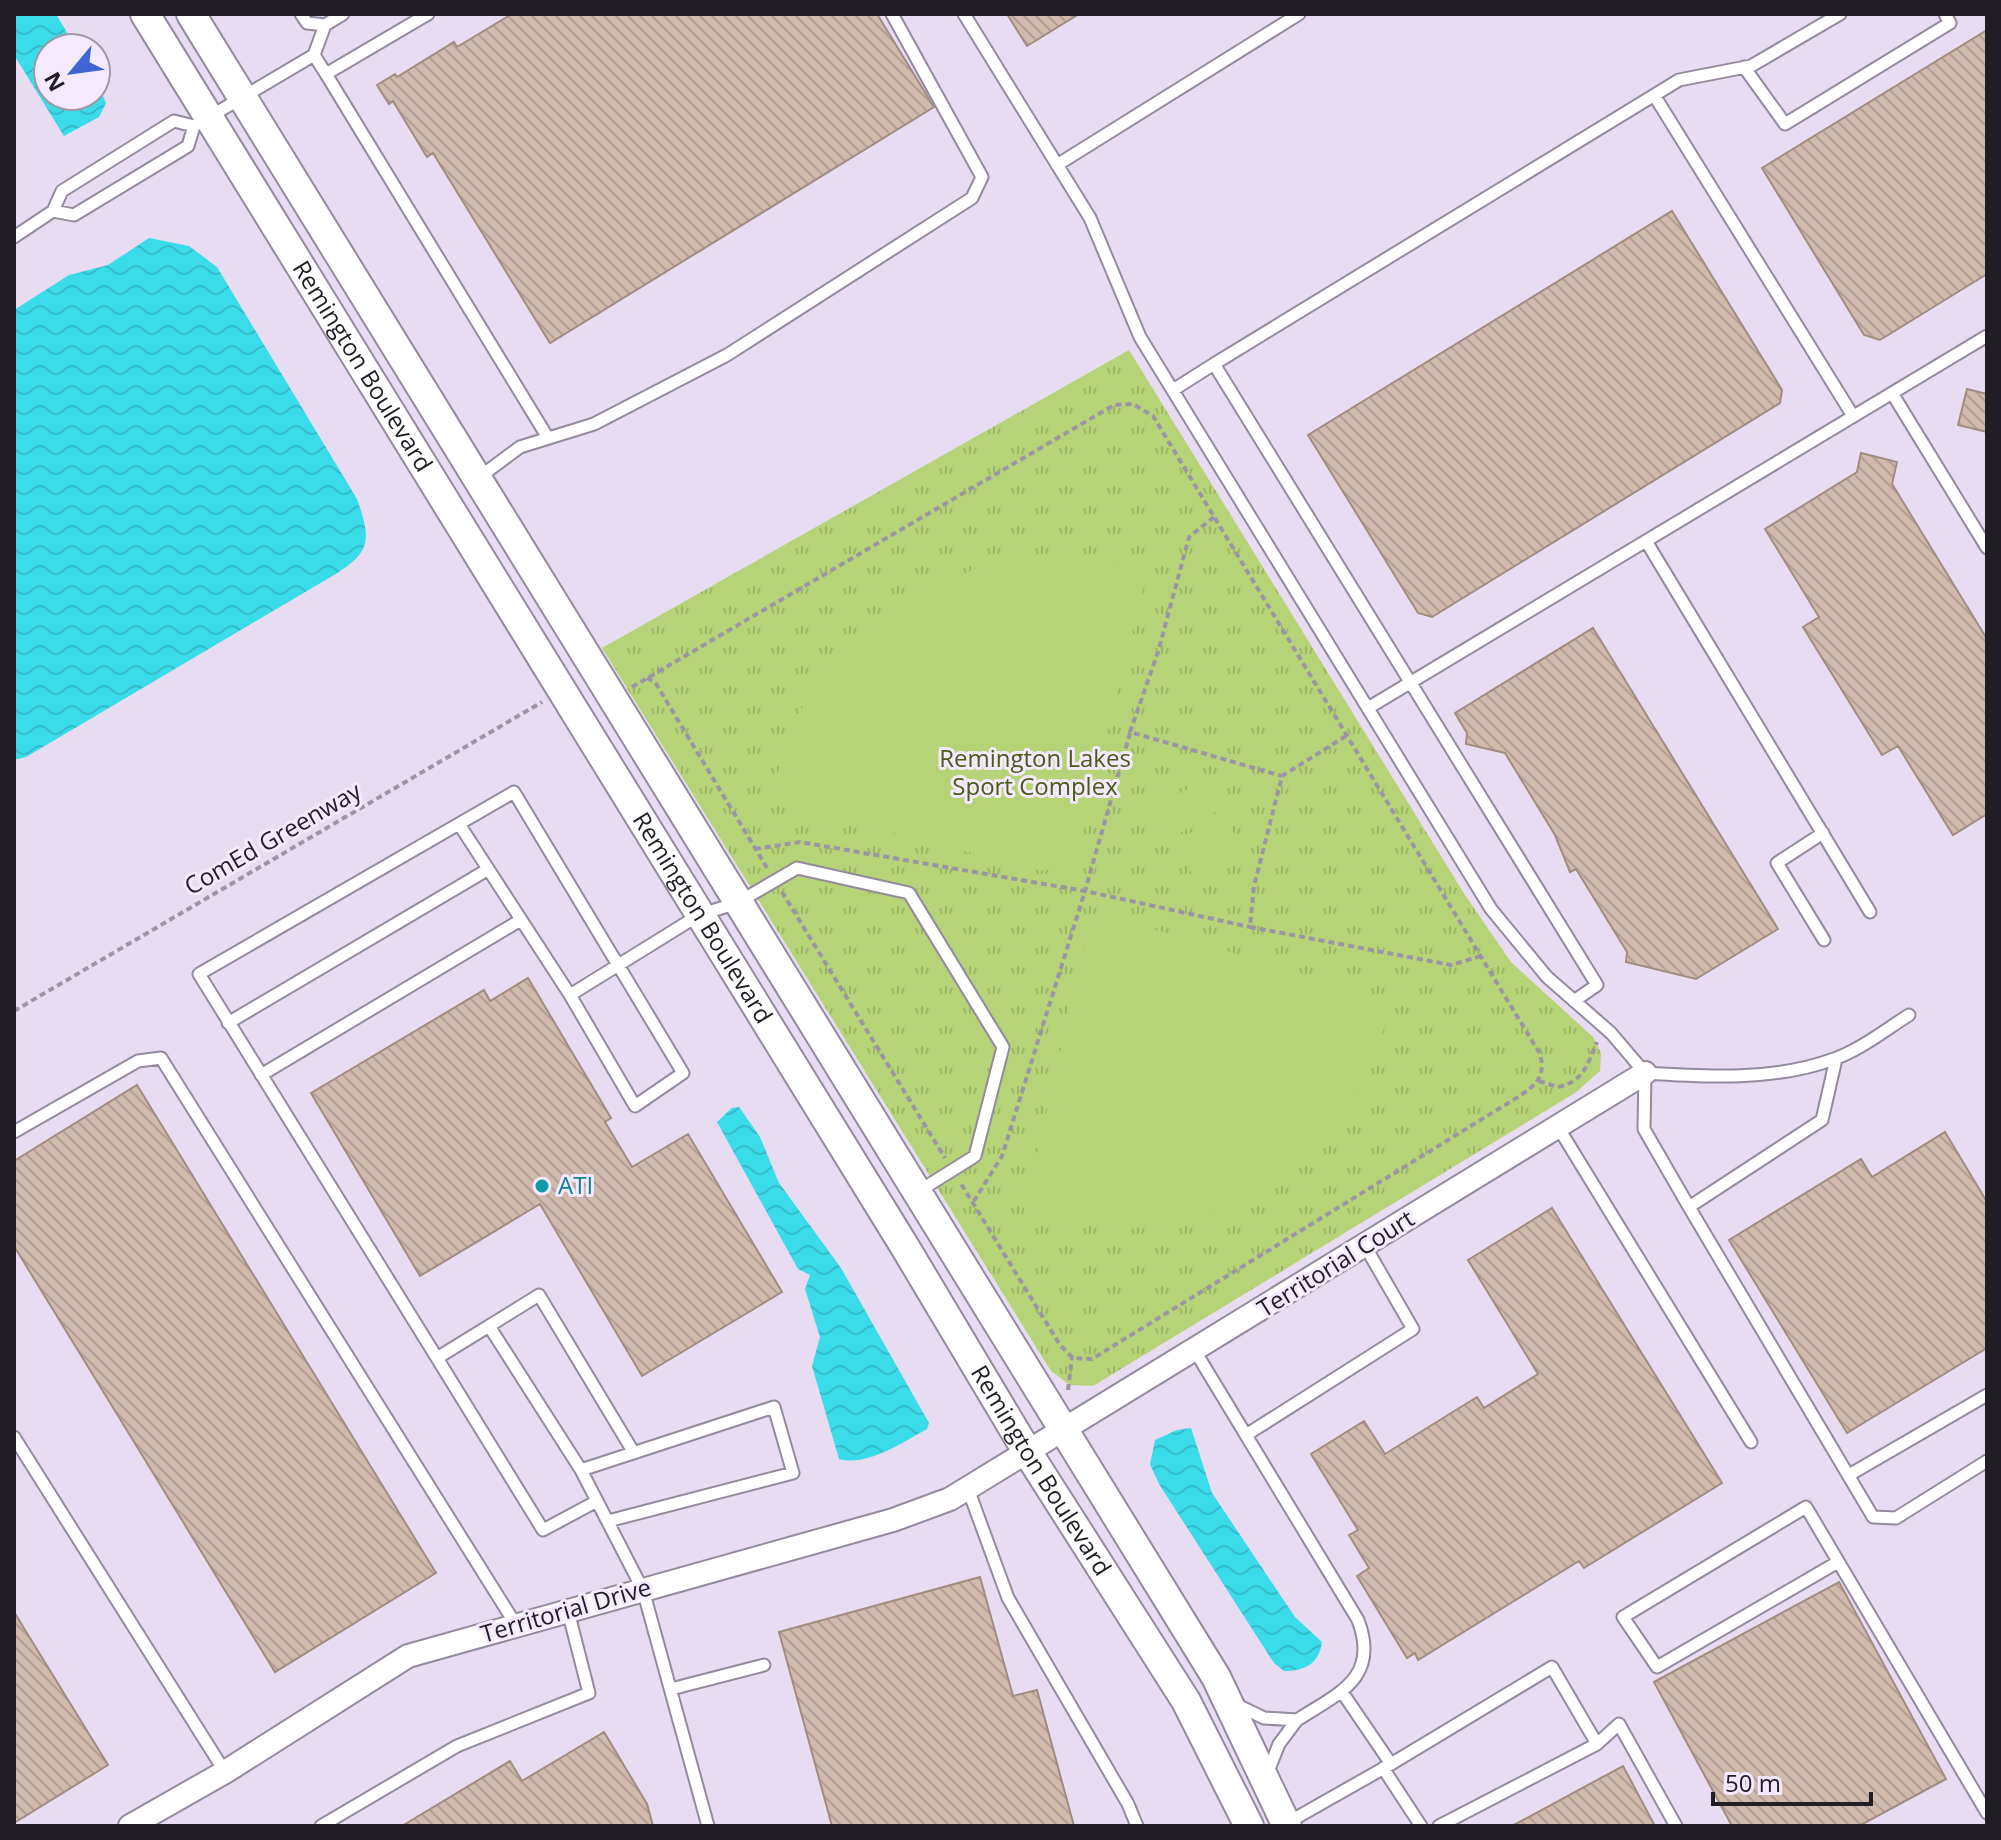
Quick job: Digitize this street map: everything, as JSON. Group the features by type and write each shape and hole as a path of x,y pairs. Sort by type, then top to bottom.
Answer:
{"street":[{"name":"Remington Boulevard","path":"145,14 201,122 699,915 1028,1453 1186,1701 1249,1826"},
{"name":"Remington Boulevard","path":"191,14 1227,1701 1284,1825"},
{"name":"Territorial Court","path":"1028,1453 1645,1073"},
{"name":"Territorial Drive","path":"130,1826 225,1772 408,1656 893,1520 968,1489 1028,1453"}],"lane":[{"path":"301,14 307,23 325,25 343,14"},
{"path":"326,74 428,14"},
{"path":"477,479 520,447 594,424 727,355 972,198 982,177 892,14"},
{"path":"964,14 1090,218 1140,337 1491,909 1547,977 1611,1033 1645,1073 1644,1129 1873,1517 1896,1518 1987,1461"},
{"path":"1057,165 1299,14"},
{"path":"1173,390 1679,80 1744,67 1840,14"},
{"path":"1744,67 1785,124 1950,23 1945,14"},
{"path":"53,211 74,215 188,146 201,122 314,55 325,25"},
{"path":"314,55 548,438"},
{"path":"1654,95 1853,416"},
{"path":"14,237 53,211 62,191 174,121 201,122"},
{"path":"1368,708 1987,336"},
{"path":"1214,364 1413,681 1597,985 1574,1001"},
{"path":"1892,393 1987,548"},
{"path":"1646,541 1870,912"},
{"path":"459,824 519,921 570,995 635,1106 683,1073 514,792 199,974 543,1530 597,1501"},
{"path":"1823,833 1777,863 1824,940"},
{"path":"570,995 699,915 737,903 797,868 909,893 1003,1047 975,1156 916,1193"},
{"path":"228,1023 487,870"},
{"path":"261,1075 519,921"},
{"path":"1645,1073 1693,1076 1784,1072 1836,1059 1909,1015"},
{"path":"14,1132 138,1061 161,1058 516,1625"},
{"path":"1689,1207 1822,1120 1836,1059"},
{"path":"1558,1127 1751,1442"},
{"path":"1246,1435 1413,1329 1365,1246"},
{"path":"437,1358 539,1295 634,1453"},
{"path":"489,1326 581,1470 643,1590 708,1826"},
{"path":"1195,1351 1358,1620 1365,1637 1365,1655 1359,1673 1342,1692 1297,1720 1279,1744 1265,1778"},
{"path":"1849,1475 1987,1395"},
{"path":"581,1470 774,1407 793,1473 608,1521"},
{"path":"14,1437 225,1772"},
{"path":"968,1489 1008,1598 1128,1804 1137,1826"},
{"path":"1838,1562 1657,1667 1623,1617 1806,1507 1987,1813"},
{"path":"321,1826 457,1746 589,1693 568,1611"},
{"path":"671,1689 764,1665"},
{"path":"1284,1825 1552,1667 1597,1744"},
{"path":"1342,1692 1421,1826"},
{"path":"1227,1701 1264,1718 1297,1720"},
{"path":"1439,1826 1597,1744 1619,1724 1676,1826"}],"path":[{"path":"625,691 647,678 1114,405 1133,404 1153,416 1540,1054 1543,1067 1539,1081 1092,1359 1072,1357 1060,1345 655,682 647,678"},
{"path":"974,1201 1002,1156 1085,891 1130,732 1158,652 1189,537 1214,517"},
{"name":"ComEd Greenway","path":"14,1011 551,699"},
{"path":"1130,732 1282,776"},
{"path":"1250,927 1254,886 1282,776 1347,735"},
{"path":"755,849 800,842 1085,891 1250,927 1451,965 1481,956"},
{"path":"1539,1081 1558,1087 1578,1078 1587,1069 1597,1042"},
{"path":"1069,1392 1072,1357"}],"green space":[{"name":"Remington Lakes Sport Complex","path":"1129,350 1465,895 1511,962 1593,1037 1601,1053 1600,1071 1575,1093 1093,1386 1070,1385 1051,1371 602,648"},
{"path":"1065,557 1147,573 1079,848 1064,866 1041,871 769,801 793,721 840,651 904,598 982,566"},
{"path":"1203,780 1220,809 1171,838 1154,809"},
{"path":"1223,814 1240,843 1190,872 1173,843"},
{"path":"1116,918 1394,1001 1360,1092 1298,1165 1214,1214 1119,1231 1023,1215 1085,945 1096,926"}],"water":[{"path":"14,14 56,14 67,32 32,32 32,84 14,55"},
{"path":"49,112 102,112 99,117 64,136"},
{"path":"149,238 189,246 217,267 357,499 365,525 365,543 356,559 334,575 26,757 14,760 14,310 69,275 108,265"},
{"path":"739,1107 760,1137 779,1183 841,1268 929,1423 927,1429 884,1452 861,1460 839,1459 812,1366 820,1337 805,1289 810,1275 798,1269 717,1122 732,1108"},
{"path":"1191,1428 1212,1493 1295,1617 1322,1642 1318,1656 1304,1668 1284,1671 1274,1663 1159,1484 1150,1464 1155,1440 1177,1430"}],"building":[{"path":"512,14 877,14 934,107 550,343 433,153 427,157 393,101 389,104 377,85 395,74 397,77 454,42 457,47"},
{"path":"1007,14 1079,14 1027,46"},
{"path":"1987,30 1987,274 1880,340 1864,335 1762,168"},
{"path":"1672,211 1782,390 1780,403 1432,617 1418,613 1308,435"},
{"path":"1967,389 1987,394 1987,432 1958,425"},
{"path":"1861,453 1897,462 1892,484 1987,639 1987,814 1953,835 1898,746 1882,755 1803,627 1819,617 1765,529 1857,472"},
{"path":"1593,628 1778,929 1696,979 1626,962 1627,952 1576,869 1570,872 1555,835 1505,753 1466,744 1467,733 1455,713"},
{"name":"ATI","path":"528,978 611,1118 605,1122 632,1167 688,1134 782,1292 642,1376 540,1204 420,1276 311,1093 484,990 490,1001"},
{"path":"137,1085 436,1573 275,1672 14,1246 14,1161"},
{"path":"1945,1132 1987,1202 1987,1348 1847,1433 1729,1240 1861,1159 1872,1177"},
{"path":"1552,1208 1722,1483 1584,1568 1579,1561 1418,1660 1415,1653 1407,1658 1357,1576 1369,1568 1349,1535 1358,1530 1311,1454 1364,1421 1385,1454 1477,1397 1484,1408 1538,1374 1468,1260"},
{"path":"980,1577 1013,1696 1037,1690 1074,1826 832,1826 779,1632"},
{"path":"1839,1582 1946,1779 1859,1826 1732,1826 1654,1682"},
{"path":"14,1612 108,1765 14,1823"},
{"path":"604,1732 647,1804 653,1826 402,1826 510,1761 522,1781"},
{"path":"1623,1766 1655,1826 1512,1826"}],"place":[{"name":"ATI","path":"542,1186"}]}
